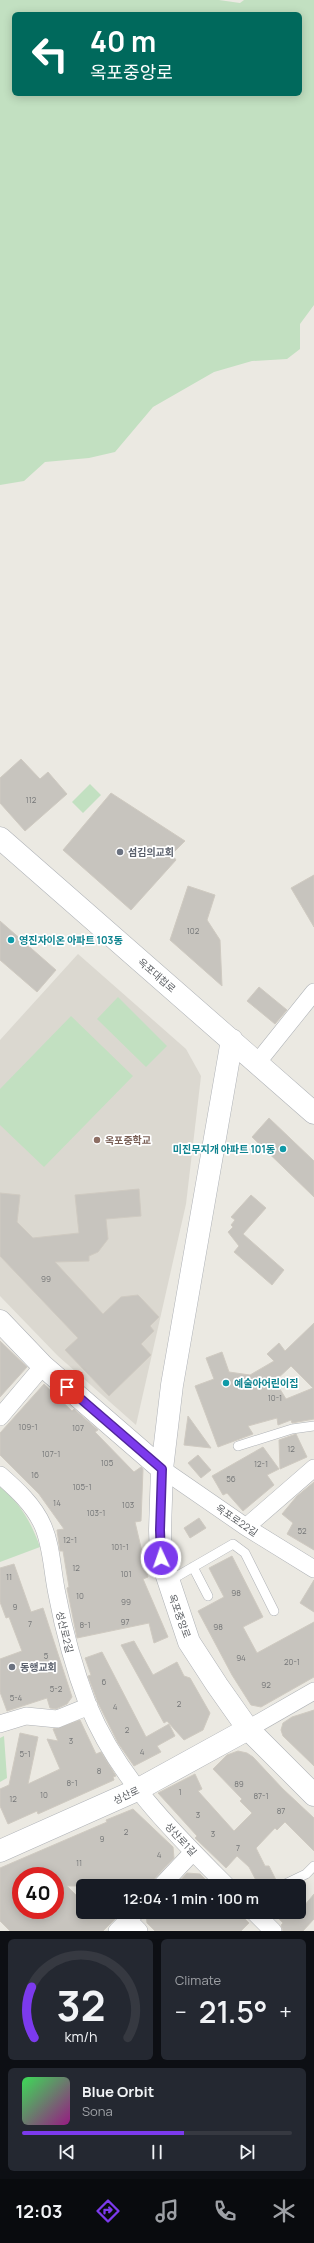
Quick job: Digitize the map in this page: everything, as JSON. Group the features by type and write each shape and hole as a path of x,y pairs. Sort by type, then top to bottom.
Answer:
{"street":[{"name":"옥포대첩로","path":"0,838 314,1113"},
{"path":"258,1063 314,992"},
{"name":"옥포중앙로","path":"232,1040 172,1385 162,1469 160,1530 161,1558 167,1582 189,1642 248,1729 314,1795"},
{"path":"0,1321 43,1366 162,1469"},
{"path":"0,1417 43,1366"},
{"path":"246,1527 314,1468"},
{"name":"옥포로22길","path":"162,1469 246,1527 314,1569"},
{"name":"성산로2길","path":"0,1475 20,1494 42,1524 48,1540 63,1629 75,1671 89,1706 123,1771 137,1790"},
{"path":"248,1729 314,1691"},
{"path":"2,1718 26,1716 57,1719 89,1706"},
{"name":"성산로","path":"0,1851 137,1790 248,1729"},
{"name":"성산로1길","path":"137,1790 193,1852 220,1879"},
{"path":"168,1879 193,1852"},
{"path":"261,1919 273,1931"}],"lane":[{"path":"238,1446 292,1429 314,1426"},
{"path":"167,1582 233,1544 245,1553 274,1611"},
{"path":"193,1567 208,1596"},
{"path":"296,1879 306,1874 314,1866"}],"shaded area":[{"name":"옥포중학교","path":"78,954 186,1049 201,1076 186,1204 136,1425 58,1356 0,1296 0,1040"}],"green space":[{"path":"0,0 219,0 240,3 244,0 314,0 314,305 300,324 300,349 287,359 252,361 214,372 153,407 115,452 89,458 45,462 24,481 0,485"},
{"path":"90,784 101,795 83,813 72,802"},
{"path":"118,997 167,1046 146,1067 97,1019"},
{"path":"71,1016 133,1076 44,1167 0,1125 0,1089"},
{"path":"0,1487 20,1507 33,1529 40,1547 0,1562"},
{"path":"4,1736 7,1778 0,1782 0,1738"}],"building":[{"path":"21,759 40,779 48,772 67,794 25,831 0,803 0,778"},
{"name":"섬김의교회","path":"111,793 185,841 172,854 176,860 131,910 63,850"},
{"path":"314,875 314,927 291,888"},
{"path":"188,886 215,895 207,920 220,940 222,986 170,940"},
{"name":"영진자이온 아파트 103동","path":"0,921 56,970 37,992 0,960"},
{"path":"259,987 287,1010 275,1024 247,1001"},
{"name":"미진무지개 아파트 101동","path":"269,1118 314,1161 314,1197 252,1137"},
{"path":"139,1189 141,1216 106,1219 108,1239 98,1252 89,1256 89,1261 55,1262 103,1314 121,1297 138,1295 159,1317 150,1326 154,1331 141,1344 151,1355 109,1396 65,1350 78,1338 0,1256 0,1193 20,1195 17,1222 33,1238 79,1233 75,1195"},
{"path":"251,1195 266,1208 243,1234 284,1270 272,1285 234,1252 239,1246 228,1232 233,1227 231,1225 235,1220 231,1217"},
{"path":"314,1323 314,1419 292,1423 291,1420 278,1425 277,1418 248,1426 253,1434 218,1447 195,1386 214,1379 206,1358 222,1352 229,1372 250,1375 274,1361 267,1354 279,1343 285,1351","holes":["291,1366 313,1388 286,1399 275,1381"]},
{"path":"0,1341 27,1367 0,1397"},
{"path":"44,1384 72,1411 74,1409 98,1430 95,1432 134,1472 141,1467 143,1469 141,1521 135,1522 148,1577 143,1579 168,1637 154,1643 149,1623 77,1638 67,1588 69,1587 63,1551 60,1551 57,1530 64,1529 39,1494 0,1455 0,1433"},
{"path":"188,1416 211,1448 184,1445"},
{"path":"296,1434 307,1457 280,1469 279,1440"},
{"path":"263,1447 279,1469 267,1475 274,1485 243,1511 227,1493 223,1495 212,1476"},
{"path":"198,1455 211,1470 201,1478 188,1463"},
{"path":"314,1482 314,1550 287,1534 293,1523 282,1514 297,1496"},
{"path":"199,1518 206,1528 190,1538 184,1528"},
{"path":"232,1556 263,1617 243,1627 257,1653 314,1622 314,1677 261,1707 251,1705 232,1675 198,1611 224,1597 209,1568"},
{"path":"14,1564 31,1612 43,1608 72,1697 67,1704 56,1709 50,1708 47,1698 7,1711 0,1692 0,1659 22,1651 9,1617 6,1618 0,1602 0,1568"},
{"path":"314,1580 314,1612 300,1603"},
{"path":"134,1641 153,1675 177,1662 184,1676 190,1678 210,1713 203,1730 184,1740 167,1721 164,1723 121,1645"},
{"path":"102,1652 146,1737 169,1724 175,1736 157,1746 161,1752 134,1766 118,1743 98,1703 88,1676 91,1675 85,1658"},
{"path":"314,1710 314,1766 283,1736 281,1730 283,1723 292,1717"},
{"path":"80,1720 96,1754 101,1752 116,1776 113,1777 114,1780 38,1814 37,1811 8,1824 0,1806 0,1789 9,1785 20,1733 38,1737 28,1784 60,1769 47,1739 58,1741 53,1729"},
{"path":"238,1751 247,1753 253,1757 283,1789 314,1818 314,1851 285,1822 277,1830 275,1828 256,1848 265,1866 269,1866 276,1879 255,1879 249,1867 237,1856 226,1868 195,1838 197,1836 158,1793 195,1774 202,1789 198,1791 234,1831 252,1813 240,1801 242,1799 213,1769 227,1755"},
{"path":"133,1809 173,1847 174,1858 154,1879 76,1879 76,1886 67,1886 76,1895 76,1919 115,1919 103,1931 10,1931 0,1921 0,1868 107,1822 106,1820"},
{"path":"187,1873 200,1874 205,1879 181,1879"},
{"path":"314,1894 314,1919 303,1931 283,1931 281,1925 283,1923 279,1919 306,1919 306,1904"},
{"path":"147,1919 245,1919 249,1923 241,1931 155,1931 147,1923"}],"place":[{"name":"섬김의교회","path":"120,852"},
{"name":"영진자이온 아파트 103동","path":"11,940"},
{"name":"옥포중학교","path":"97,1140"},
{"name":"미진무지개 아파트 101동","path":"283,1149"},
{"name":"예술아어린이집","path":"226,1383"},
{"name":"동행교회","path":"12,1667"}],"route":[{"path":"67,1387 162,1469 160,1530 161,1558"}]}
